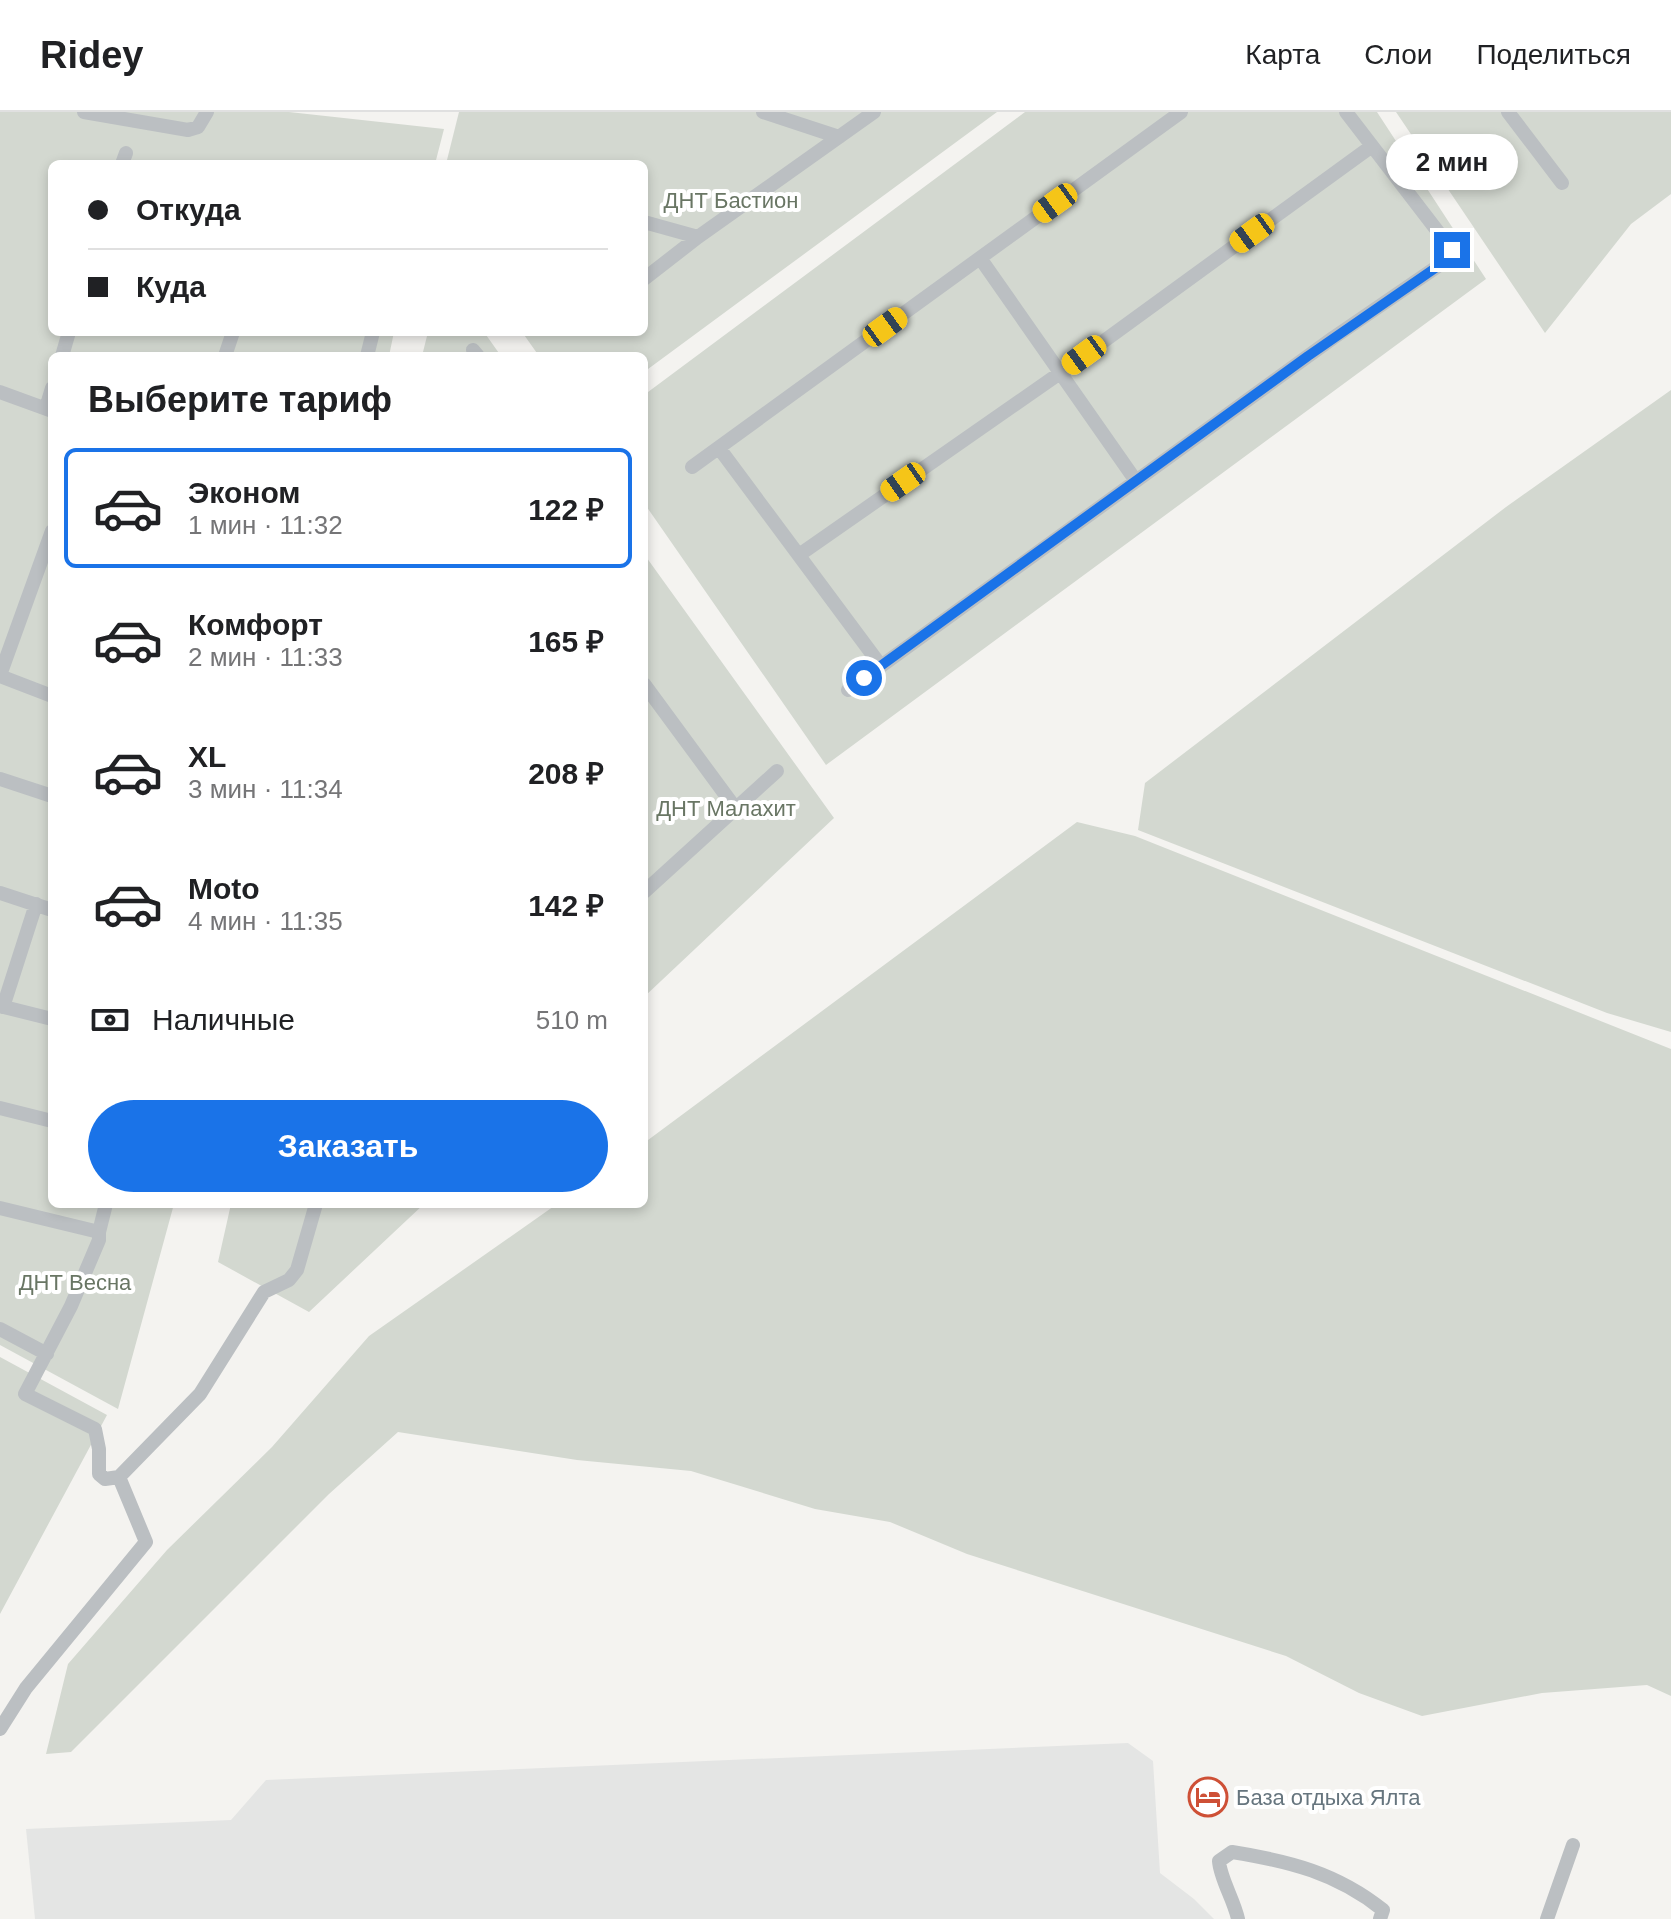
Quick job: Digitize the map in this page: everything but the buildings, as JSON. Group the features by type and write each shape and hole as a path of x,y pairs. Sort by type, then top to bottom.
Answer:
{"street":[{"path":"84,112 188,130 198,127 207,112"},
{"path":"763,112 839,137"},
{"path":"648,276 874,112"},
{"path":"692,467 1181,112"},
{"path":"848,690 1333,338 1444,262 1452,250 1346,112"},
{"path":"1508,112 1562,183"},
{"path":"799,555 1060,373 1372,146"},
{"path":"648,223 698,237"},
{"path":"980,258 1136,481"},
{"path":"0,392 48,410"},
{"path":"719,448 881,666"},
{"path":"48,543 0,675 48,694"},
{"path":"36,580 48,584"},
{"path":"648,689 736,809"},
{"path":"648,888 777,771"},
{"path":"0,779 48,795"},
{"path":"0,893 48,908"},
{"path":"36,904 2,1006 48,1018"},
{"path":"0,1108 48,1120"},
{"path":"0,1208 99,1232"},
{"path":"105,1208 99,1240 47,1354 25,1394 95,1429 99,1474 105,1479 119,1477 200,1394 264,1292 289,1280 297,1270 315,1208"},
{"path":"0,1329 47,1354"},
{"path":"0,1729 26,1688 146,1542 119,1477"},
{"path":"1547,1919 1573,1845"},
{"path":"1238,1919 1219,1861 1232,1852 1317,1870 1363,1894 1383,1910 1380,1919"}],"shaded area":[{"path":"1128,1743 1153,1761 1160,1873 1214,1919 35,1919 26,1829 231,1820 266,1780"}],"green space":[{"name":"ДНТ Весна","path":"0,112 289,112 444,129 436,160 48,160 48,336 393,336 390,352 48,352 48,1208 173,1208 118,1409 0,1345"},
{"name":"ДНТ Бастион","path":"459,112 997,112 648,369 648,352 536,352 525,336 648,336 648,160 447,160"},
{"path":"1025,112 1377,112 1486,279 826,765 648,509 648,392"},
{"path":"1396,112 1671,112 1671,194 1631,224 1545,333"},
{"path":"427,336 487,336 498,352 423,352"},
{"path":"1671,390 1671,1032 1607,1013 1138,830 1145,783 1506,507"},
{"name":"ДНТ Малахит","path":"648,560 834,818 648,993"},
{"path":"1077,822 1135,836 1671,1049 1671,1696 1647,1685 1542,1693 1422,1716 1359,1693 1286,1656 967,1554 890,1522 815,1509 691,1471 577,1460 398,1432 329,1494 71,1752 46,1754 68,1664 167,1550 272,1447 369,1336 551,1208 648,1208 648,1140"},
{"path":"230,1208 420,1208 309,1312 218,1262"},
{"path":"0,1357 107,1415 0,1614"}],"place":[{"name":"База отдыха Ялта","path":"1208,1797"}],"route":[{"path":"864,678 1308,356 1444,262 1452,250"}]}
